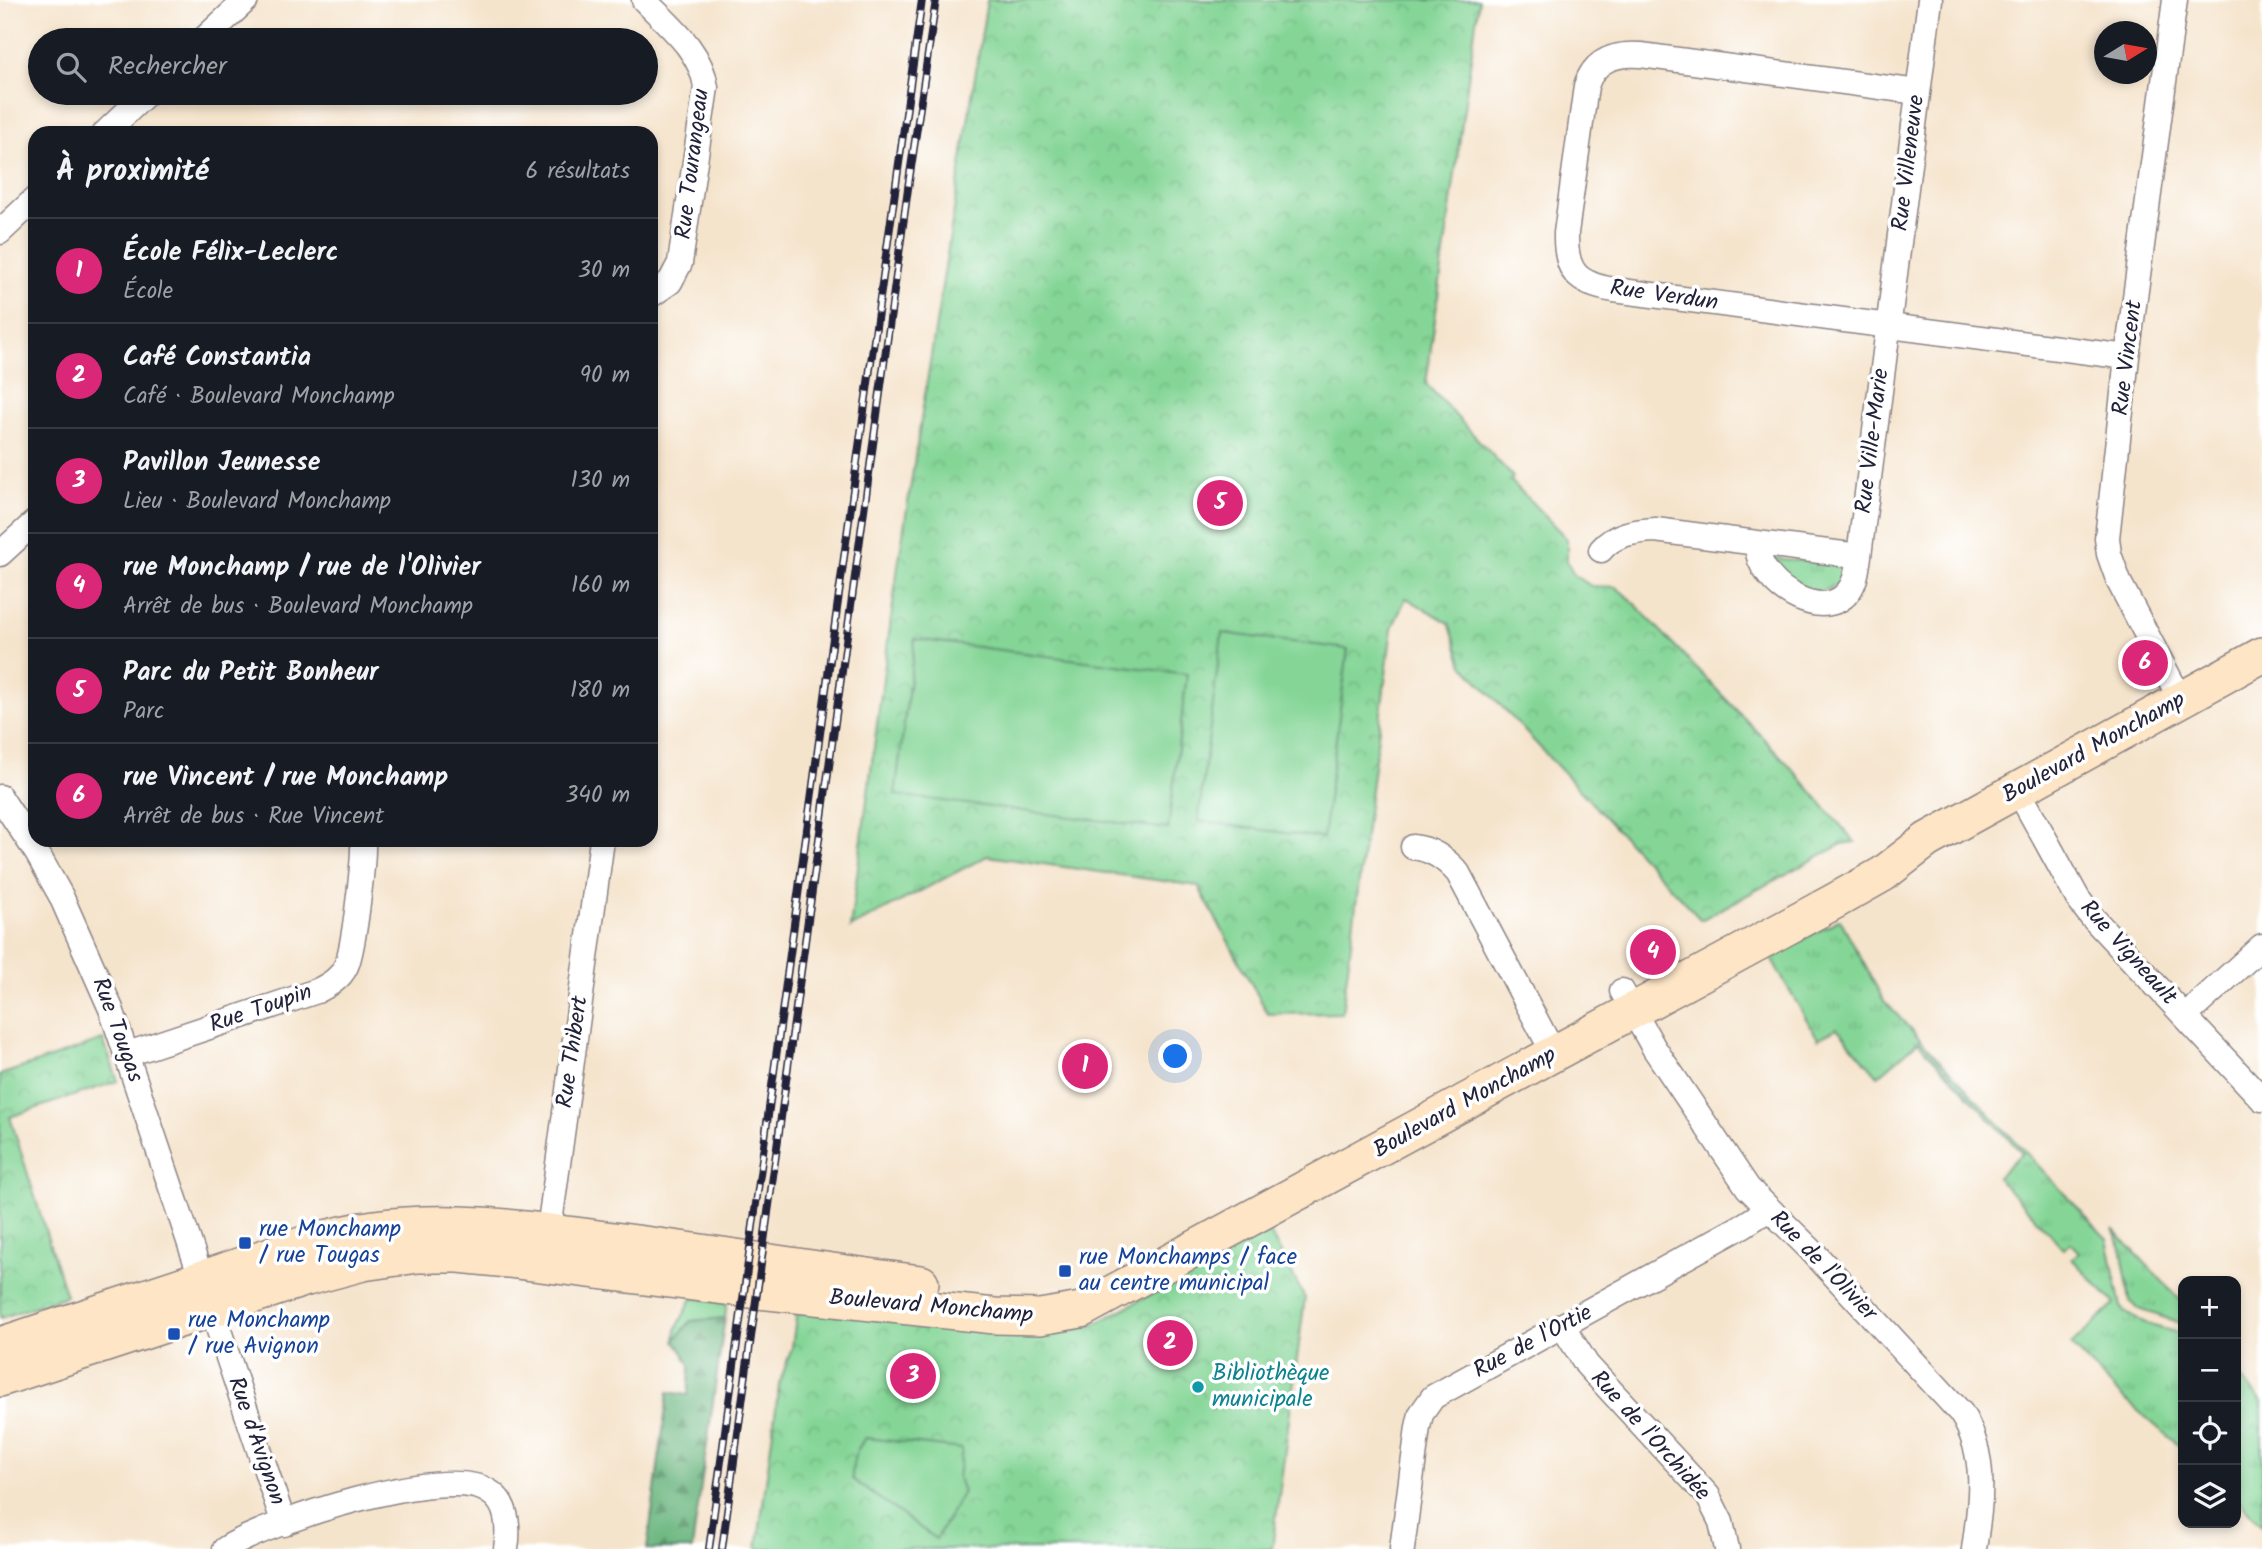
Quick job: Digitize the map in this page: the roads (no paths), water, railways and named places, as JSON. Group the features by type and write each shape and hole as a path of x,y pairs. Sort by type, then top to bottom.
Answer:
{"street":[{"path":"216,28 246,0"},
{"name":"Rue Tourangeau","path":"644,0 694,53 704,73 706,87 680,263 670,282 658,290"},
{"name":"Rue Villeneuve","path":"1888,327 1930,0"},
{"name":"Rue Vincent","path":"2175,0 2108,520 2109,554 2119,582 2181,700"},
{"name":"Rue Verdun","path":"1918,92 1641,55 1630,54 1605,60 1592,71 1586,86 1566,233 1571,268 1584,282 1596,287 2127,357"},
{"path":"112,126 134,105"},
{"path":"0,232 28,206"},
{"name":"Rue Ville-Marie","path":"1757,543 1758,559 1779,584 1803,601 1818,604 1832,602 1851,586 1859,556 1888,327"},
{"path":"0,554 28,528"},
{"path":"1601,550 1616,538 1655,530 1859,556"},
{"name":"Boulevard Monchamp","path":"0,1379 206,1294 318,1241 373,1228 433,1223 509,1226 547,1247 1021,1297 1050,1295 1083,1287 1550,1044 1627,1001 1754,918 1862,864 1927,840 2262,655"},
{"name":"Rue Vigneault","path":"2018,790 2078,899 2091,916 2262,1099"},
{"name":"Rue Tougas","path":"0,797 28,839"},
{"name":"Rue Tougas","path":"33,847 61,895 96,970 128,1054 206,1294"},
{"name":"Rue Toupin","path":"128,1054 317,991 340,976 350,954 363,847"},
{"name":"Rue Thibert","path":"547,1247 602,847"},
{"path":"1413,847 1433,852 1458,873 1550,1044"},
{"path":"2185,1016 2262,946"},
{"name":"Rue de l'Olivier","path":"1627,1001 1654,1048 1733,1167 1769,1209 1811,1250 1956,1407 1967,1423 1977,1450 1982,1484 1974,1549"},
{"name":"Rue de l'Ortie","path":"1402,1549 1418,1427 1426,1406 1433,1397 1563,1327 1769,1209"},
{"name":"Boulevard Monchamp","path":"0,1345 206,1294"},
{"name":"Rue d'Avignon","path":"206,1294 284,1524"},
{"name":"Rue de l'Orchidée","path":"1563,1327 1587,1365 1708,1496 1721,1522 1727,1549"},
{"name":"Rue d'Avignon","path":"225,1549 238,1541 284,1524 395,1489 419,1485 461,1484 482,1488 496,1496 501,1503 507,1521 506,1549"}],"railway":[{"path":"709,1549 922,0"},
{"path":"722,1549 936,0"}],"place":[{"name":"Parc du Petit Bonheur","path":"1220,503"},
{"name":"rue Vincent / rue Monchamp","path":"2145,663"},
{"name":"rue Monchamp / rue de l'Olivier","path":"1653,952"},
{"name":"École Félix-Leclerc","path":"1085,1066"},
{"name":"rue Monchamp / rue Tougas","path":"245,1243"},
{"name":"rue Monchamps / face au centre municipal","path":"1065,1271"},
{"name":"rue Monchamp / rue Avignon","path":"174,1334"},
{"name":"Café Constantia","path":"1170,1343"},
{"name":"Pavillon Jeunesse","path":"913,1376"},
{"name":"Bibliothèque municipale","path":"1198,1387"}]}
